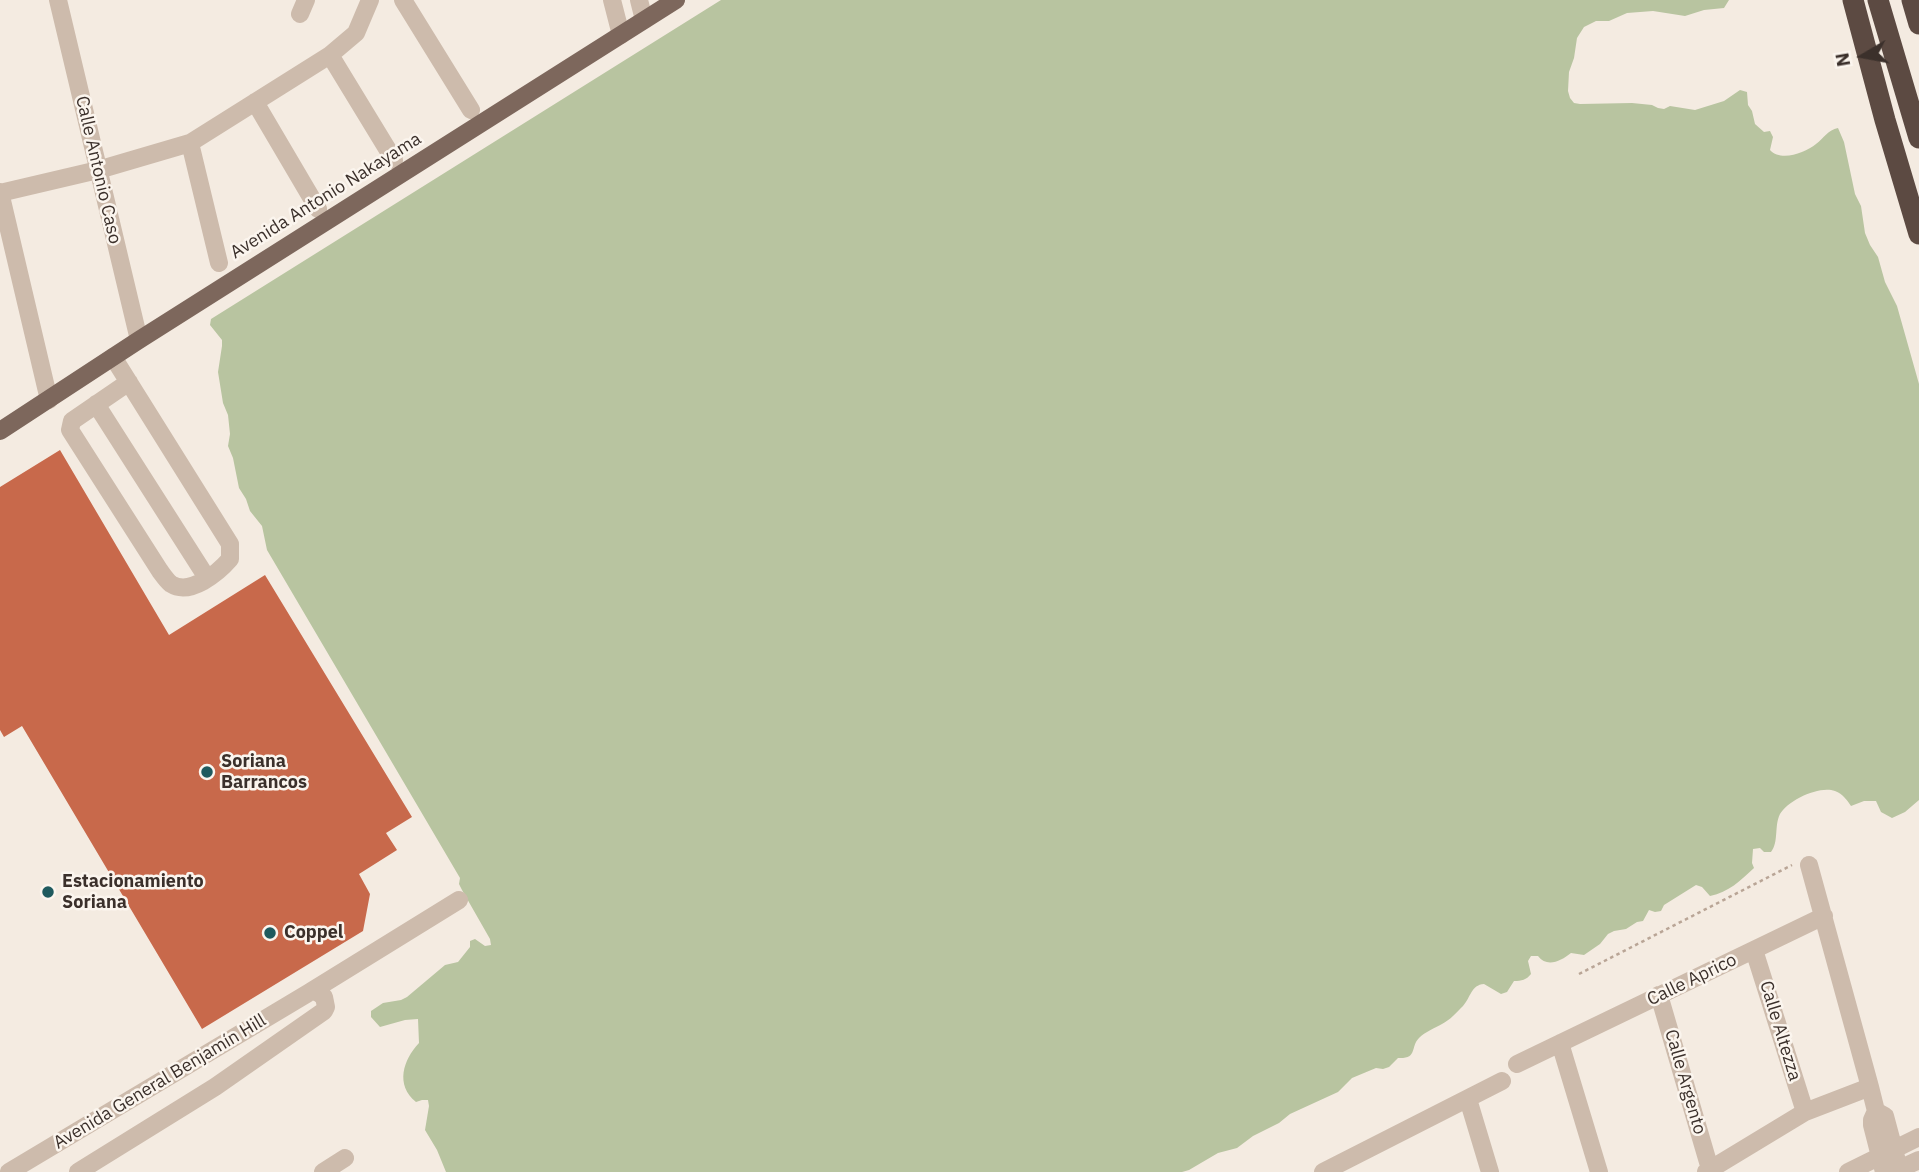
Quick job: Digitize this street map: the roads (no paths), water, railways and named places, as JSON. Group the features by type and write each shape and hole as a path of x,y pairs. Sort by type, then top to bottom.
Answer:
{"highway":[{"path":"1853,0 1919,234"},
{"path":"1878,0 1919,138"},
{"path":"1912,0 1919,24"},
{"path":"1885,120 1919,100"}],"main road":[{"name":"Avenida Antonio Nakayama","path":"0,430 676,0"}],"street":[{"name":"Calle Antonio Caso","path":"58,0 139,340"},
{"path":"48,400 0,193 98,170 190,143 330,55 356,33 370,0"},
{"path":"403,0 471,110"},
{"path":"612,0 621,35"},
{"path":"639,0 644,20"},
{"path":"330,55 394,160"},
{"path":"255,102 317,209"},
{"path":"190,143 219,263"},
{"path":"113,357 129,382 230,544 230,559 191,587 171,584 160,571 70,430 72,421 129,382"},
{"path":"96,404 207,578"},
{"path":"1809,865 1876,1111 1885,1116 1892,1165"},
{"name":"Avenida General Benjamín Hill","path":"9,1172 460,900"},
{"name":"Calle Aprico","path":"1517,1064 1824,916"},
{"name":"Calle Altezza","path":"1754,950 1805,1112"},
{"name":"Avenida General Benjamín Hill","path":"85,1170 215,1087 324,1012 324,997 316,991 310,992"},
{"name":"Calle Argento","path":"1659,995 1708,1170"},
{"path":"1560,1043 1600,1172"},
{"path":"1323,1172 1502,1081"},
{"path":"1708,1170 1805,1112 1870,1087"},
{"path":"1468,1099 1490,1172"},
{"path":"1892,1165 1919,1138"},
{"path":"323,1172 345,1158"},
{"path":"1848,1172 1919,1160"}],"place":[{"name":"Soriana Barrancos","path":"207,772"},
{"name":"Estacionamiento Soriana","path":"48,892"},
{"name":"Coppel","path":"270,933"}]}
